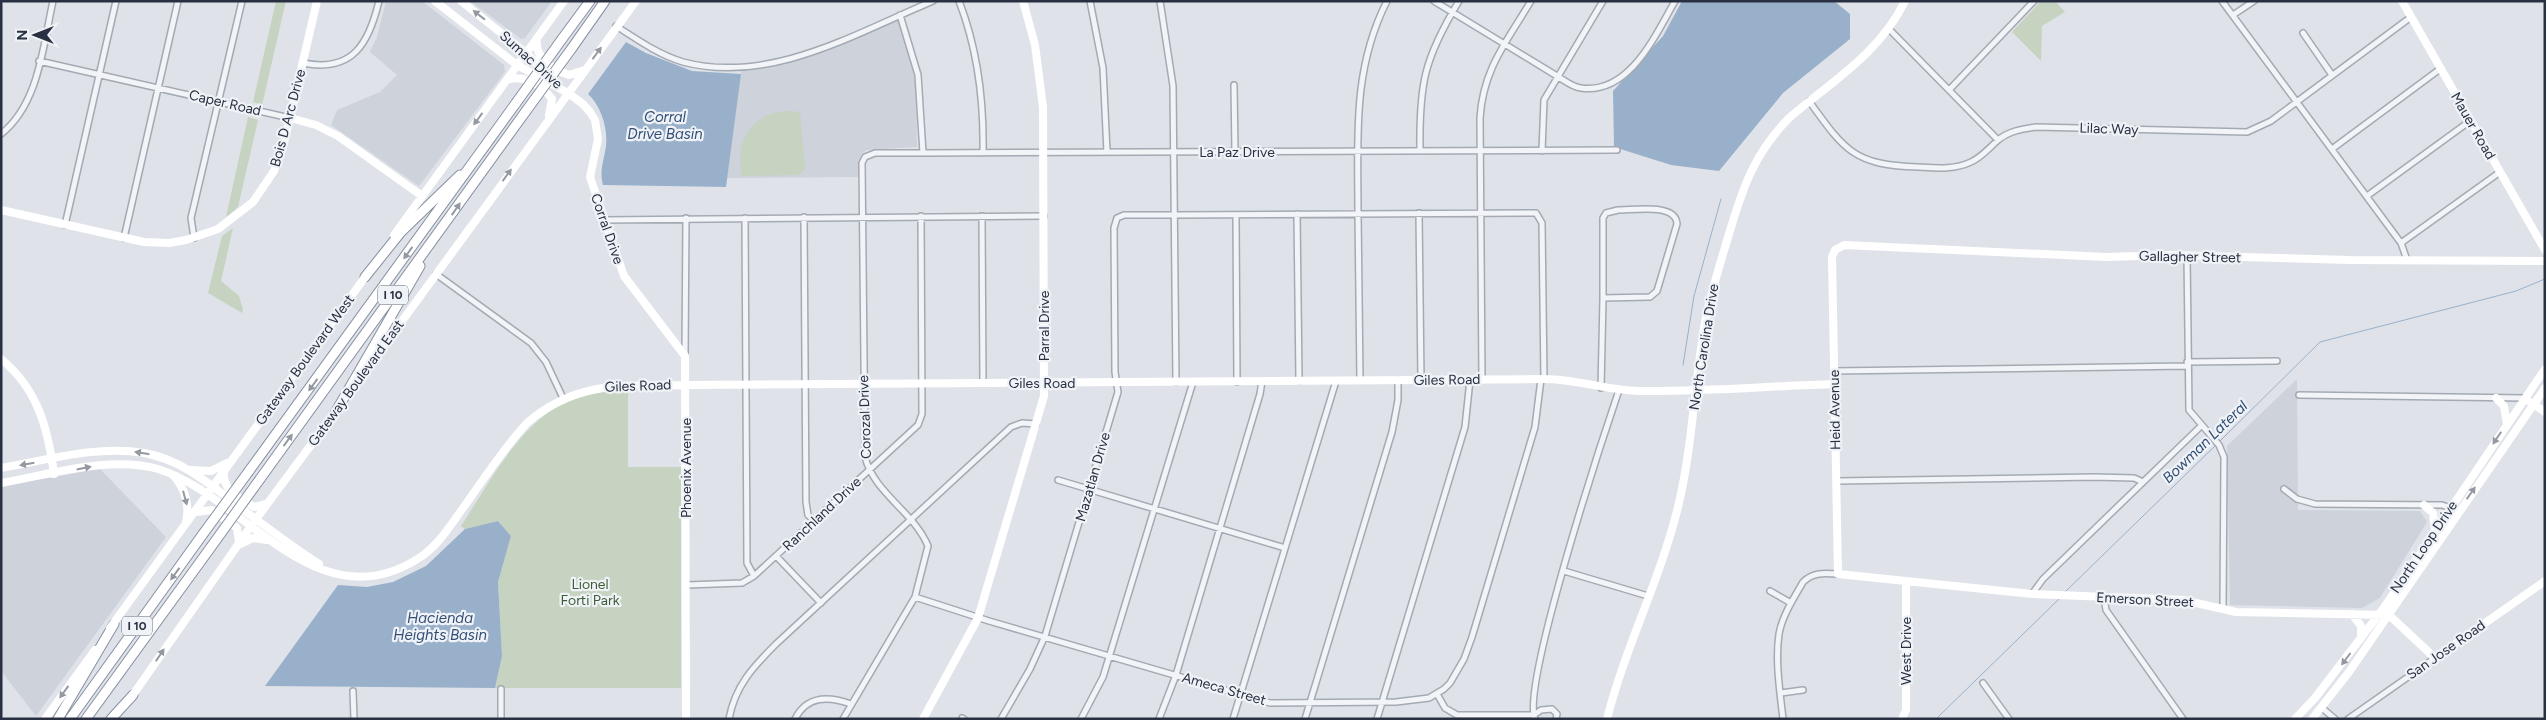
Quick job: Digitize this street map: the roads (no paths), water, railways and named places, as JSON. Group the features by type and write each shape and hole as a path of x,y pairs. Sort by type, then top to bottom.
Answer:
{"highway":[{"name":"I 10","path":"70,719 590,1"},
{"name":"I 10","path":"86,719 444,227 605,1"},
{"path":"365,278 401,232 478,157"},
{"path":"335,413 444,227"},
{"path":"58,719 114,624"},
{"path":"111,719 133,695"}],"street":[{"path":"1,134 24,110 33,88 53,1"},
{"path":"64,225 116,1"},
{"path":"124,238 178,1"},
{"path":"194,238 190,222 242,1"},
{"name":"Bois D Arc Drive","path":"1,210 124,238 157,243 194,238 218,229 244,210 257,197 268,183 279,159 317,1"},
{"path":"303,63 329,64 356,52 369,37 379,1"},
{"name":"Sumac Drive","path":"435,1 517,65 568,93"},
{"name":"Sumac Drive","path":"461,1 526,53 568,93"},
{"name":"Gateway Boulevard West","path":"45,719 564,1"},
{"name":"Gateway Boulevard East","path":"115,719 250,527 636,1"},
{"path":"616,26 656,51 683,61 712,67 740,68 797,57 933,1"},
{"path":"959,1 974,48 979,75 983,152"},
{"name":"Parral Drive","path":"923,719 978,618 1044,396 1044,152 1040,74 1030,20 1023,1"},
{"path":"1090,1 1104,68 1107,152"},
{"path":"1160,1 1170,62 1174,152 1176,382"},
{"path":"1360,380 1358,108 1364,62 1369,42 1387,1"},
{"path":"1434,1 1556,76 1573,85 1584,88 1600,87 1622,77 1632,68 1675,1"},
{"path":"1420,151 1420,107 1425,71 1435,42 1459,1"},
{"path":"1482,379 1480,112 1485,83 1493,63 1531,1"},
{"path":"1542,150 1542,106 1556,76 1603,1"},
{"name":"North Carolina Drive","path":"1607,719 1618,677 1664,554 1678,509 1711,296 1744,186 1766,144 1789,118 1808,101 1861,60 1889,29 1906,1"},
{"path":"1950,89 2034,1"},
{"path":"2222,1 2402,243 2407,260"},
{"path":"2233,15 2254,1"},
{"name":"Mauer Road","path":"2402,1 2545,250"},
{"path":"900,15 918,75 923,153"},
{"name":"Lilac Way","path":"1808,101 1841,144 1857,156 1877,164 1954,167 1979,158 1998,140 2014,131 2036,127 2247,132 2262,126 2411,17"},
{"path":"1889,29 1998,140"},
{"path":"2303,33 2332,74"},
{"path":"537,38 538,53 542,60 569,74 585,70"},
{"name":"Caper Road","path":"39,61 316,125 338,136 422,196"},
{"path":"2332,148 2440,69"},
{"path":"507,80 514,77 526,79 548,93 552,99 552,106 548,119"},
{"path":"1234,86 1235,152"},
{"name":"Corral Drive","path":"568,93 583,104 595,120 598,140 590,177 604,220 630,287 680,346 685,356"},
{"path":"2367,196 2470,121"},
{"name":"La Paz Drive","path":"862,163 868,154 923,153 1616,150"},
{"name":"Corozal Drive","path":"843,719 914,597 928,546 909,519 868,470 865,457 862,163"},
{"path":"2402,243 2500,172"},
{"path":"1601,388 1602,225 1604,215 1609,211 1618,210 1666,210 1673,213 1677,224 1654,295 1603,298"},
{"path":"1175,215 1530,212 1538,215 1542,228 1542,379 1535,427 1472,637 1457,672 1444,689 1437,694 1445,708 1453,714 1474,717 1534,717 1541,710 1552,709 1557,714 1556,719"},
{"path":"1419,213 1421,380"},
{"path":"1297,214 1298,381"},
{"name":"Mazatlan Drive","path":"1001,719 1030,669 1045,636 1118,392 1116,382 1115,221 1124,215 1175,215"},
{"path":"1236,215 1238,382"},
{"path":"604,220 862,216 1044,216"},
{"name":"Ranchland Drive","path":"686,584 738,584 754,576 918,425 922,414 921,216"},
{"path":"982,216 983,383"},
{"path":"804,217 806,509 814,521"},
{"name":"Phoenix Avenue","path":"686,218 686,719"},
{"path":"745,218 747,563 754,576"},
{"name":"Gallagher Street","path":"1836,248 1844,245 1934,248 2027,255 2107,257 2187,256 2545,261"},
{"name":"Heid Avenue","path":"1836,248 1832,257 1838,574"},
{"path":"2187,256 2189,410 2219,445 2223,453 2223,609"},
{"path":"436,274 531,342 550,370 563,398"},
{"path":"1,359 24,383 36,401 44,421 54,474"},
{"path":"1834,371 2276,361"},
{"name":"North Loop Drive","path":"2295,719 2315,698 2361,638 2545,370"},
{"name":"Giles Road","path":"1,483 118,464 157,468 189,482 250,527 328,570 350,575 373,575 397,569 419,558 446,532 517,434 539,412 563,398 607,386 1542,379 1575,381 1601,388 1619,390 1835,384"},
{"path":"1305,719 1392,432 1398,400 1398,380"},
{"path":"1376,719 1465,427 1470,380"},
{"path":"1159,719 1176,675 1262,381"},
{"path":"1234,719 1336,381"},
{"path":"1081,719 1100,684 1110,656 1193,382"},
{"name":"North Loop Drive","path":"2312,719 2389,615 2545,388"},
{"path":"1534,717 1534,694 1539,660 1619,390"},
{"path":"2299,396 2525,398 2545,412"},
{"path":"2496,398 2504,406 2508,424"},
{"path":"729,719 734,699 747,674 820,603 1011,427 1022,423 1036,424"},
{"path":"2032,594 2043,579 2201,426"},
{"path":"1,468 104,451 132,452 156,456 188,469 211,470 224,466 233,459"},
{"name":"Giles Road","path":"188,469 256,519 274,540"},
{"path":"224,472 224,483 228,489 254,507 267,504"},
{"path":"171,474 179,483 185,497 187,509 185,526"},
{"path":"1837,481 2094,477 2134,478 2143,482"},
{"path":"1058,480 1285,548"},
{"path":"2284,489 2297,499 2315,504 2451,506 2458,512"},
{"path":"2424,505 2434,513 2435,529"},
{"path":"194,513 212,510 237,528 238,545 253,538 274,540"},
{"path":"776,556 820,603"},
{"path":"1564,571 1648,596"},
{"path":"1783,719 1779,634 1791,604 1803,582 1811,575 1838,574"},
{"name":"Emerson Street","path":"1838,574 2051,596 2183,600 2236,612 2389,615"},
{"name":"San Jose Road","path":"2348,719 2545,581"},
{"name":"West Drive","path":"1902,719 1906,710 1906,582"},
{"path":"1770,591 1791,604"},
{"name":"Ameca Street","path":"914,597 978,618 1270,703 1410,702 1437,694"},
{"path":"2104,597 2106,610 2183,719"},
{"path":"2352,614 2361,626 2361,638"},
{"path":"2389,615 2435,658"},
{"path":"1983,682 2010,719"},
{"path":"501,689 501,719"},
{"path":"1781,693 1803,690"},
{"path":"354,691 354,719"},
{"path":"795,719 803,707 818,699 830,698 851,704"},
{"path":"2322,708 2335,719"}],"water":[{"path":"1682,1 1834,1 1850,14 1850,39 1783,93 1719,171 1671,165 1614,147 1613,91 1663,36"},
{"name":"Corral Drive Basin","path":"626,42 646,53 692,71 741,74 726,187 603,185 602,170 606,132 600,111 588,94"},
{"name":"Hacienda Heights Basin","path":"498,521 511,536 498,582 502,656 495,688 265,686 338,585 367,587 393,582 426,566 465,529"}],"waterway":[{"path":"1683,365 1694,296 1721,199"},
{"name":"Bowman Lateral","path":"2219,442 2320,342 2516,291 2545,279"},
{"name":"Bowman Lateral","path":"2065,592 2216,445"},
{"name":"Bowman Lateral","path":"1936,719 2059,599"}],"park label":[{"name":"Lionel Forti Park","path":"590,592"}]}
